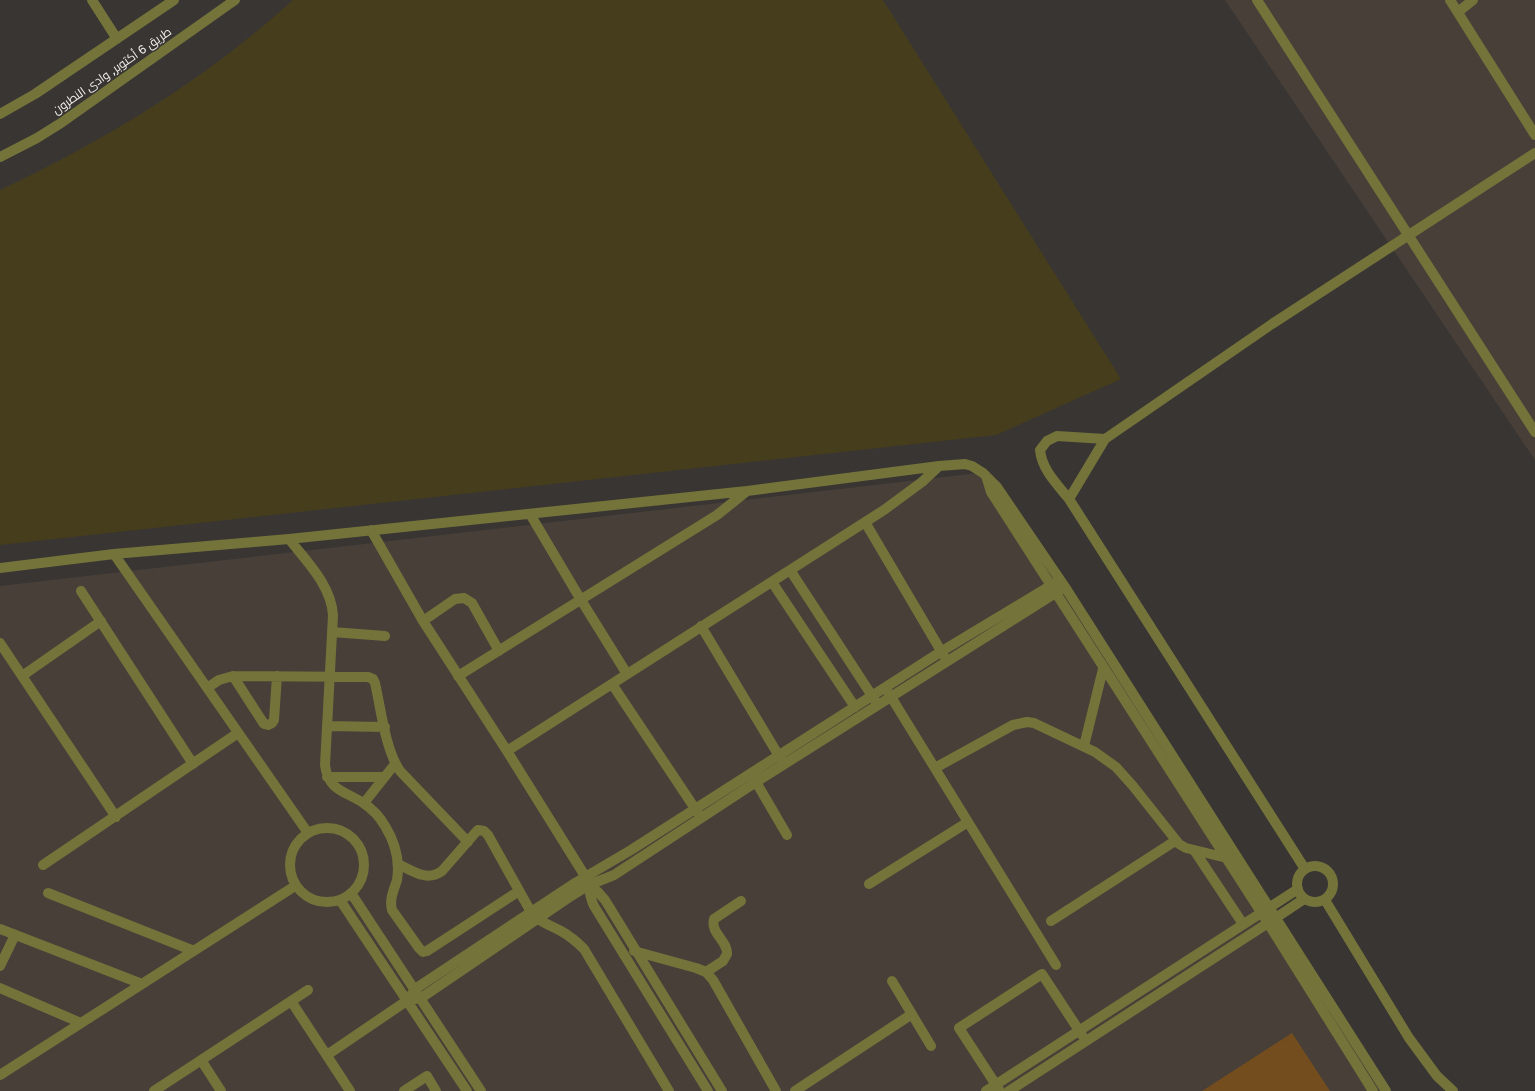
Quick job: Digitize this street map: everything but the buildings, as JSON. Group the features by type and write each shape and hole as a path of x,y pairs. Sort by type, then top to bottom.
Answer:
{"street":[{"path":"92,0 117,39"},
{"name":"طريق 6 أكتوبر, وادى النطرون","path":"0,114 35,94 174,0"},
{"name":"طريق 6 أكتوبر, وادى النطرون","path":"0,156 37,138 61,123 235,0"},
{"path":"1257,0 1535,432"},
{"path":"1450,0 1535,136"},
{"path":"1458,12 1473,0"},
{"path":"1069,499 1105,439 1272,324 1535,153"},
{"path":"1105,439 1057,436 1047,441 1040,450 1045,469 1069,499 1305,869"},
{"path":"0,568 114,554 289,539 747,491 939,466 965,464 972,466 983,473 997,487 1058,586 1238,861 1272,921 1386,1091"},
{"path":"507,751 865,522 903,496 939,466"},
{"path":"458,676 717,515 747,491"},
{"path":"530,514 627,674"},
{"path":"865,522 948,661"},
{"path":"371,530 422,621 507,751 587,881 602,896 722,1091"},
{"path":"289,539 323,583 330,595 333,608 324,765 327,777 340,791 364,803 386,827 394,847 398,864 396,881 391,898 392,910 423,952 427,951 519,891"},
{"path":"114,554 308,833"},
{"path":"0,572 18,566"},
{"path":"790,570 878,705"},
{"path":"772,582 855,707"},
{"path":"327,1056 408,1000 415,989 534,916 695,808 942,651 1058,586"},
{"path":"587,881 614,875 756,782 948,661 1058,586"},
{"path":"1058,586 1103,669 1224,857 1265,910"},
{"path":"81,591 194,764"},
{"path":"422,621 455,599 464,598 472,603 499,651"},
{"path":"22,676 101,621"},
{"path":"702,626 784,765"},
{"path":"332,632 385,636"},
{"path":"0,643 116,817"},
{"path":"1084,746 1103,669"},
{"path":"207,688 219,680 233,676 368,677 373,679 376,683 385,727 395,764 468,842"},
{"path":"233,676 264,724 268,725 272,724 274,720 277,676"},
{"path":"612,684 701,818"},
{"path":"885,687 1056,965"},
{"path":"935,768 1013,725 1027,722 1041,725 1084,746 1106,759 1125,776 1182,847 1238,861"},
{"path":"327,726 385,727"},
{"path":"44,865 238,733"},
{"path":"364,803 395,764"},
{"path":"327,777 384,777"},
{"path":"756,782 787,835"},
{"path":"869,884 968,822"},
{"path":"334,828 351,836 362,851 364,870 359,882 351,893 340,900 326,902 312,900 296,886 290,872 290,857 297,843 308,833 316,830 334,828"},
{"path":"398,864 421,875 432,876 442,871 478,830 484,831 534,916 574,939 584,950 669,1091"},
{"path":"1051,921 1176,841"},
{"path":"1194,850 1243,924"},
{"path":"1316,866 1322,868 1330,874 1333,885 1332,891 1325,900 1314,902 1304,898 1298,889 1298,878 1305,869 1316,866"},
{"path":"587,881 594,906 708,1091"},
{"path":"0,1075 296,886"},
{"path":"986,1091 998,1088 1079,1031 1298,889"},
{"path":"48,892 194,951"},
{"path":"351,893 482,1091"},
{"path":"1009,1091 1272,921 1304,898"},
{"path":"340,900 408,1000 467,1091"},
{"path":"1325,900 1409,1038 1437,1076 1453,1091"},
{"path":"706,972 723,961 727,954 727,947 713,927 714,919 740,901"},
{"path":"408,1000 421,998 534,916"},
{"path":"1272,921 1373,1091"},
{"path":"0,929 142,984"},
{"path":"0,966 15,935"},
{"path":"622,952 636,951 706,972 713,980 776,1091"},
{"path":"998,1088 959,1028 1042,974 1085,1042"},
{"path":"892,980 931,1046"},
{"path":"0,988 81,1023"},
{"path":"154,1091 308,990"},
{"path":"291,1001 350,1091"},
{"path":"795,1091 912,1014"},
{"path":"201,1060 221,1091"},
{"path":"404,1091 427,1076 436,1091"}],"shaded area":[{"path":"1225,0 1535,0 1535,460"},
{"path":"987,472 1381,1091 0,1091 0,586"},
{"path":"1292,1033 1330,1091 1202,1091"}],"sand":[{"path":"293,0 883,0 1121,379 996,435 0,545 0,190 78,150 154,106 225,56 260,29"}]}
